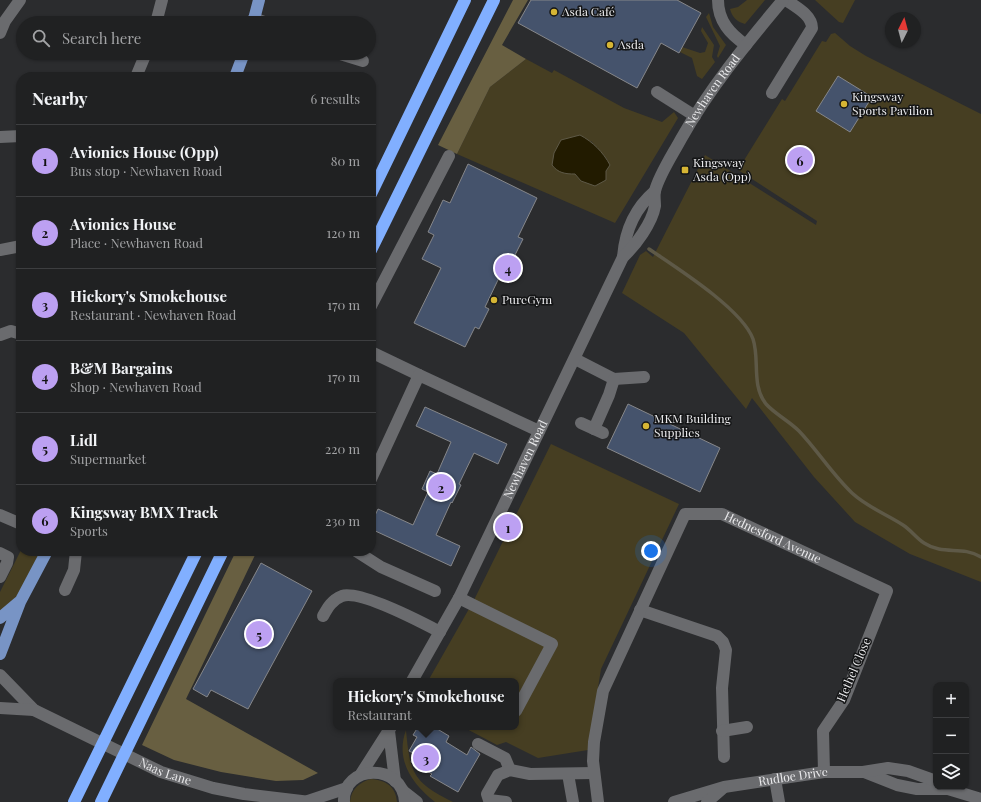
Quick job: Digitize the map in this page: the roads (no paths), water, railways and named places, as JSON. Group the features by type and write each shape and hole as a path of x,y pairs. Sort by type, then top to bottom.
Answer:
{"highway":[{"path":"376,184 465,0"},
{"path":"376,240 494,0"},
{"path":"74,802 195,556"},
{"path":"100,802 221,556"}],"main road":[{"path":"255,16 259,0"},
{"path":"236,72 241,60"},
{"path":"0,654 20,602 44,556"},
{"path":"0,618 20,602"}],"street":[{"path":"0,33 5,21 20,0"},
{"path":"158,16 162,0"},
{"path":"718,0 720,15 724,23 736,38 746,45"},
{"name":"Newhaven Road","path":"414,678 458,598 624,257 625,239 642,202 655,191 696,116 713,89 746,45 783,0"},
{"path":"772,93 812,28 812,23 807,16 786,0"},
{"path":"138,72 143,60"},
{"path":"357,60 363,62"},
{"path":"657,92 696,116"},
{"path":"0,137 16,136"},
{"path":"376,296 449,156"},
{"path":"0,250 16,247"},
{"path":"0,335 12,331 16,332"},
{"path":"376,354 539,431"},
{"path":"575,359 614,378 644,377"},
{"path":"376,468 419,375"},
{"path":"581,423 598,431 614,378"},
{"name":"Hednesford Avenue","path":"598,802 594,773 594,742 603,691 685,514 722,514 887,591"},
{"path":"0,515 16,522"},
{"path":"0,577 7,563 4,555"},
{"path":"65,590 74,570 75,556"},
{"path":"364,556 381,567 436,591"},
{"name":"Hethel Close","path":"824,772 823,731 844,700 887,591"},
{"path":"323,616 331,602 342,596 359,596 440,632"},
{"path":"458,598 552,644 519,705"},
{"path":"640,610 717,636 724,642 726,650 722,688 722,731 724,757"},
{"name":"Naas Lane","path":"0,675 34,710 68,728 161,772 189,782 228,791 309,802 347,788"},
{"name":"Naas Lane","path":"0,708 34,710"},
{"path":"722,731 747,728"},
{"path":"344,802 347,788 361,774 389,730"},
{"path":"390,730 395,780 404,797 417,802"},
{"path":"478,744 505,758 510,770"},
{"name":"Rudloe Drive","path":"674,802 724,787 824,772 863,772 888,768 908,771 933,780"},
{"path":"506,802 489,800 487,794 498,775 510,770 530,774 594,773"},
{"path":"361,774 376,772 382,773 395,780"},
{"name":"Rudloe Drive","path":"863,772 897,784 917,789 933,788"},
{"path":"568,774 573,802"},
{"path":"775,779 779,802"},
{"path":"707,802 724,787"},
{"name":"Rudloe Drive","path":"953,790 981,799"}],"waterway":[{"path":"649,249 723,302 747,327 755,347 757,381 761,397 766,404 799,431 852,493 870,506 909,529 921,541 931,547 974,553 981,557"}],"place":[{"name":"Asda Café","path":"554,12"},
{"name":"Asda","path":"610,45"},
{"name":"Kingsway Sports Pavilion","path":"844,104"},
{"name":"Kingsway BMX Track","path":"800,160"},
{"name":"Kingsway Asda (Opp)","path":"685,170"},
{"name":"B&M Bargains","path":"508,268"},
{"name":"PureGym","path":"494,300"},
{"name":"MKM Building Supplies","path":"646,426"},
{"name":"Avionics House","path":"441,487"},
{"name":"Avionics House (Opp)","path":"508,527"},
{"name":"Lidl","path":"259,634"},
{"name":"Hickory's Smokehouse","path":"426,758"}]}
